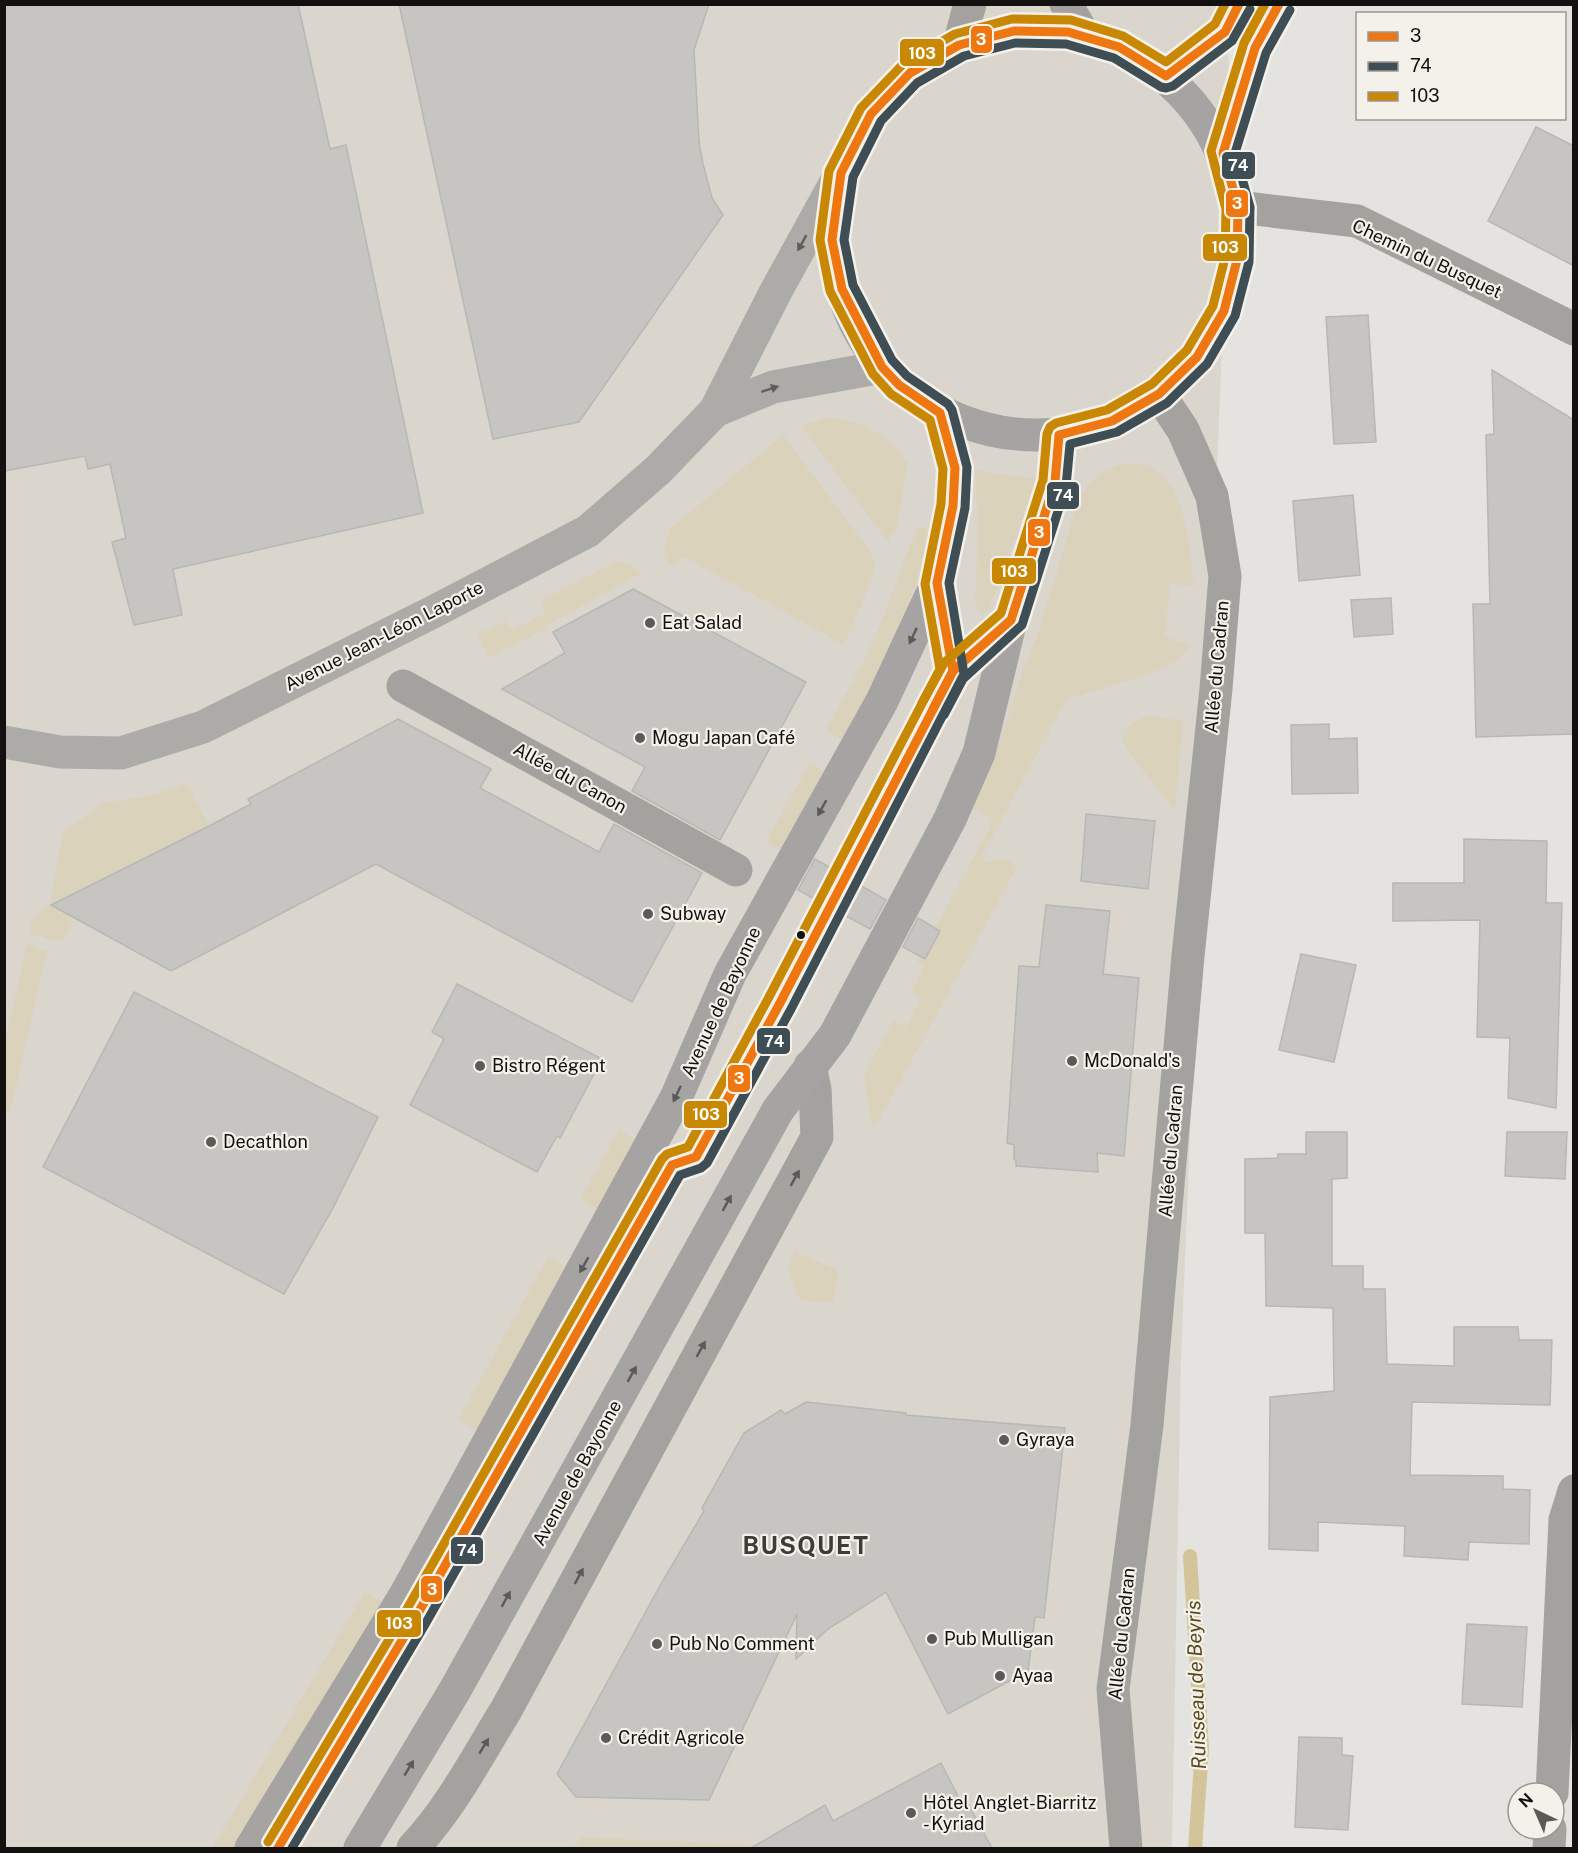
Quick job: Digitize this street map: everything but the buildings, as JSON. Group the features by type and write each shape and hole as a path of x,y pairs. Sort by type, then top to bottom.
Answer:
{"main road":[{"path":"1223,153 1255,48 1279,4"},
{"path":"1166,76 1192,58 1232,18"},
{"path":"1014,31 1068,32 1085,37 1119,47 1166,76 1199,110 1223,153 1238,207 1238,260 1224,311 1197,357 1159,394 1112,421 1059,435 998,433 940,413 899,385 882,367 842,289 832,240 841,173 871,114 910,73 958,45 1014,31"},
{"name":"Avenue de Bayonne","path":"251,1848 407,1592 676,1098 730,974 882,701 937,583 953,506 955,468 940,413"},
{"name":"Avenue de Bayonne","path":"360,1848 455,1690 778,1110 835,1035 950,819 979,753 1011,620 1055,482 1059,435"}],"street":[{"path":"958,45 970,4"},
{"path":"1066,4 1085,37"},
{"name":"Avenue Jean-Léon Laporte","path":"4,742 60,752 121,753 203,727 431,613 588,531 658,470 716,411 776,291 841,173"},
{"name":"Chemin du Busquet","path":"1238,207 1357,221 1574,329"},
{"name":"Avenue Jean-Léon Laporte","path":"716,411 773,387 882,367"},
{"name":"Allée du Cadran","path":"1126,1848 1113,1689 1147,1425 1188,956 1216,689 1224,576 1212,496 1183,430 1159,394"},
{"name":"Allée du Canon","path":"403,686 736,870"},
{"path":"429,1843 452,1799 506,1710 817,1137 815,1089 810,1066"},
{"path":"1552,1781 1565,1520 1574,1491"}],"shaded area":[{"path":"5,5 1224,5 1232,100 1181,1359 1172,1848 5,1848"},
{"path":"825,418 863,425 890,443 908,463 897,526 888,542 801,426"},
{"path":"783,435 868,548 875,564 872,579 844,645 685,557 670,566 663,553 670,529"},
{"path":"1140,463 1155,470 1167,481 1175,493 1186,524 1193,586 1170,584 1165,637 1192,645 1176,661 1144,676 1066,700 983,854 985,862 1008,859 1017,867 873,1131 864,1075 893,1020 906,1027 922,998 911,992 925,966 917,962 994,820 970,807 998,748 1040,628 1074,515 1092,480 1118,465"},
{"path":"975,470 1033,478 1035,484 996,591 989,607 983,613 977,610 975,604 978,528"},
{"path":"935,526 920,575 881,670 842,739 826,730 862,665 879,628 917,528"},
{"path":"615,562 631,564 641,574 546,625 548,628 489,658 477,634 505,621 511,630 546,613 541,601"},
{"path":"1149,715 1183,721 1175,811 1122,740 1126,730 1132,724"},
{"path":"810,763 824,771 780,850 766,842"},
{"path":"186,783 209,826 66,897 61,910 74,918 63,941 29,933 32,918 49,906 63,833 103,803 154,795"},
{"path":"27,944 47,951 10,1112 5,1118 5,1043"},
{"path":"619,1130 637,1140 598,1210 580,1200"},
{"path":"795,1252 838,1270 834,1303 800,1300 787,1268"},
{"path":"548,1257 567,1268 478,1431 458,1420"},
{"path":"365,1592 385,1603 239,1848 212,1848"},
{"path":"581,1837 759,1845 759,1848 573,1848"}],"waterway":[{"name":"Ruisseau de Beyris","path":"1190,1556 1202,1749 1195,1848"}],"transit line":[{"name":"103","path":"268,1842 403,1616 662,1159 667,1154 688,1147 940,669 925,584 941,504 943,469 930,420 891,394 873,374 830,291 820,240 829,171 861,108 904,63 955,34 1012,19 1071,20 1123,36 1166,62 1215,24 1225,4"},
{"name":"3","path":"278,1848 413,1622 672,1165 696,1157 780,1003 953,671 937,583 953,506 955,468 940,413 899,385 882,367 842,289 832,240 841,173 871,114 910,73 959,45 1014,31 1068,32 1119,47 1166,76 1225,32 1239,4"},
{"name":"103","path":"922,703 944,663 1001,613 1043,480 1047,434 1050,427 1056,423 1107,410 1152,384 1187,350 1213,306 1225,258 1226,209 1211,151 1244,43 1265,4"},
{"name":"3","path":"933,709 953,671 1011,620 1055,482 1059,435 1112,421 1159,394 1197,357 1224,311 1237,260 1238,207 1223,153 1255,48 1279,4"},
{"name":"74","path":"292,1848 423,1628 680,1175 701,1168 707,1163 791,1009 964,674 949,583 965,508 967,467 952,410 948,404 907,376 892,360 853,285 844,240 853,177 881,121 917,83 964,56 1015,43 1066,44 1114,58 1161,87 1173,86 1232,41 1250,9"},
{"name":"74","path":"944,715 963,679 1022,625 1066,486 1070,444 1117,432 1167,403 1207,364 1235,316 1249,262 1250,207 1235,153 1266,53 1290,10"}],"place":[{"name":"Eat Salad","path":"650,623"},
{"name":"Mogu Japan Café","path":"640,738"},
{"name":"Subway","path":"648,914"},
{"name":"McDonald's","path":"1072,1061"},
{"name":"Bistro Régent","path":"480,1066"},
{"name":"Decathlon","path":"211,1142"},
{"name":"Gyraya","path":"1004,1440"},
{"name":"Pub Mulligan","path":"932,1639"},
{"name":"Pub No Comment","path":"657,1644"},
{"name":"Ayaa","path":"1000,1676"},
{"name":"Crédit Agricole","path":"606,1738"},
{"name":"Hôtel Anglet-Biarritz - Kyriad","path":"911,1813"}],"district":[{"name":"BUSQUET","path":"806,1546"}]}
